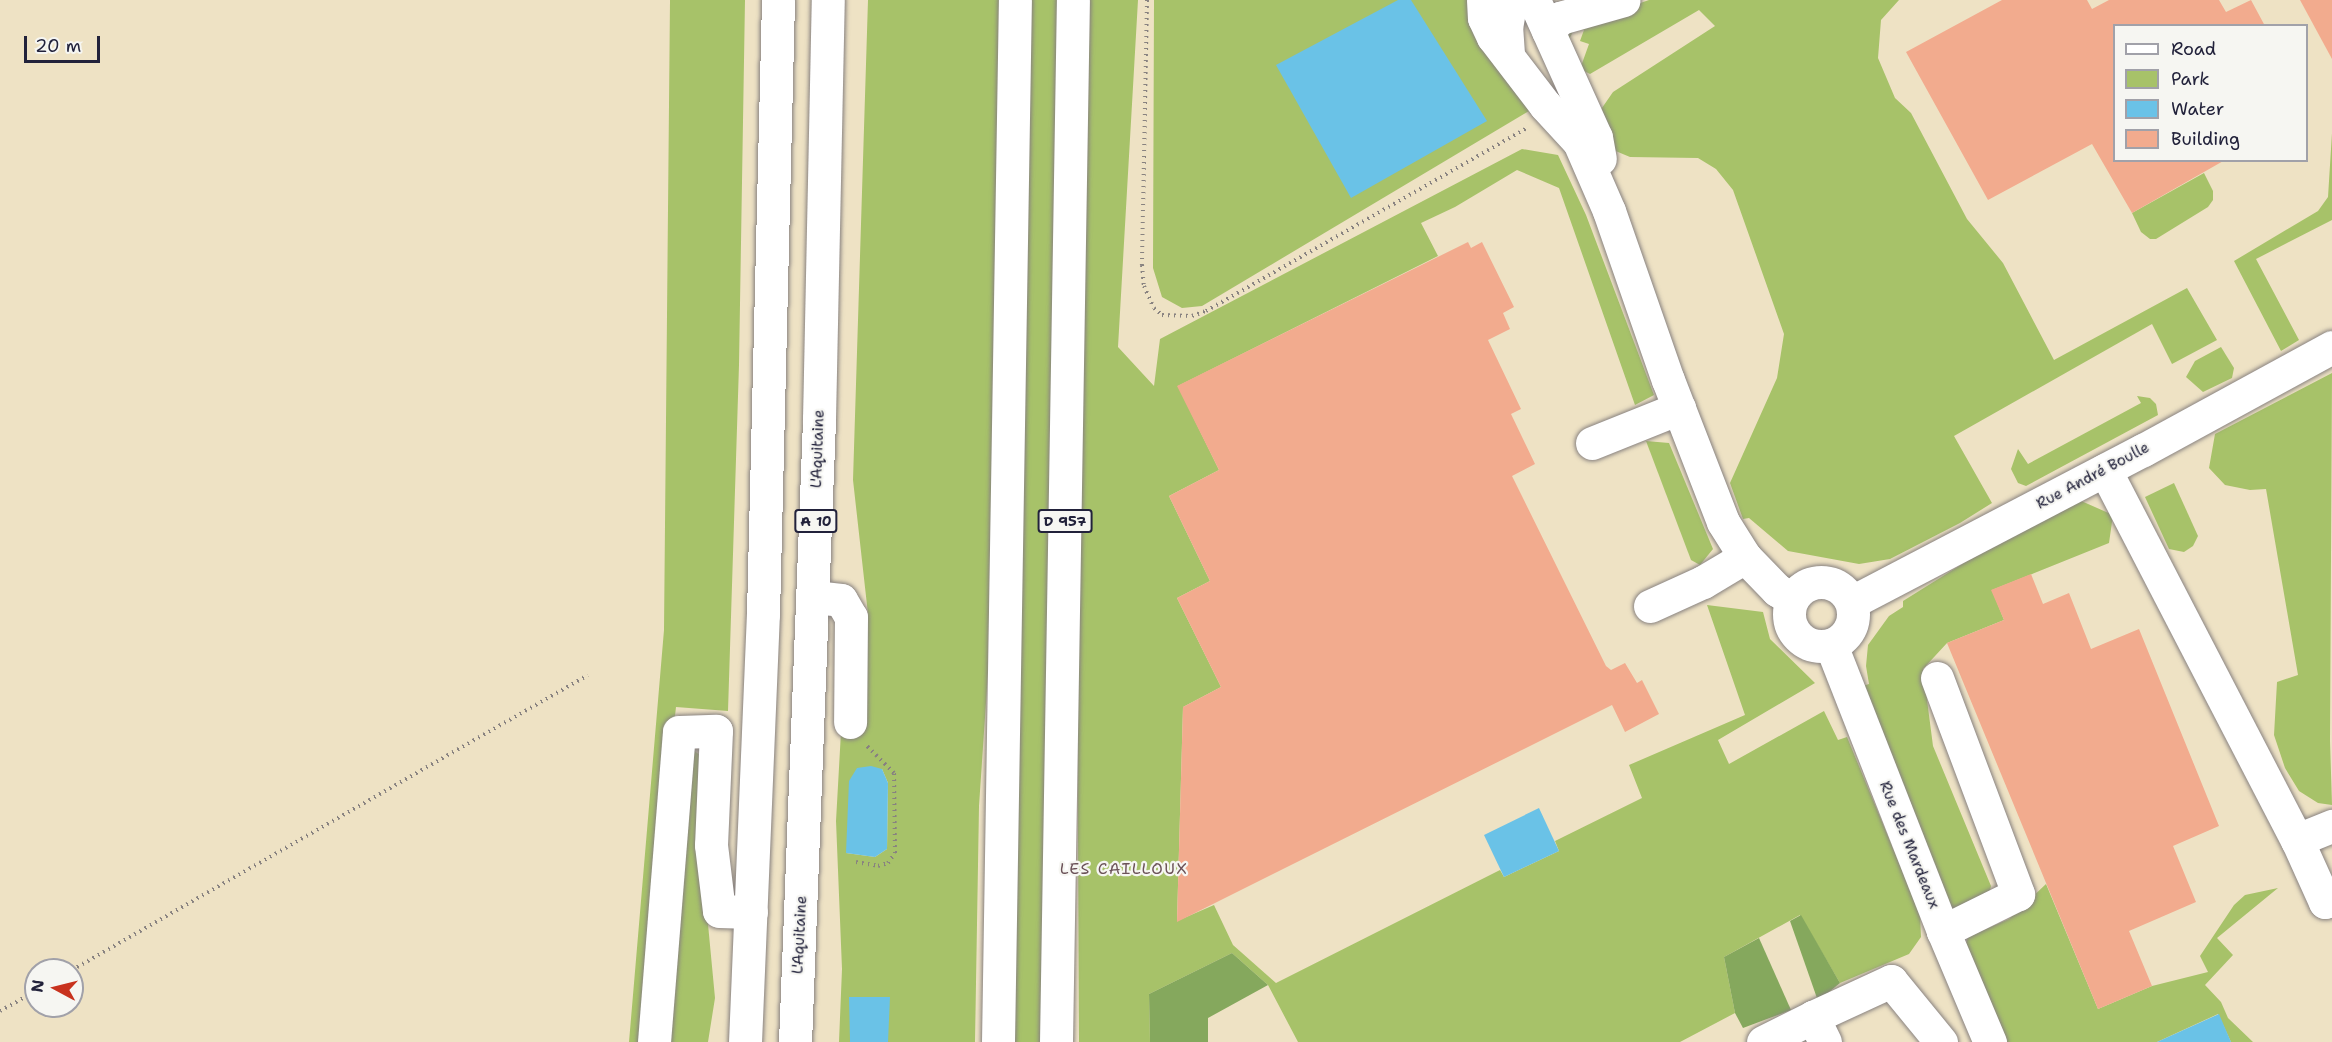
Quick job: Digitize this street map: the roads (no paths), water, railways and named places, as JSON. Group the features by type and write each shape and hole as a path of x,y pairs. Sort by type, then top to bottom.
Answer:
{"main road":[{"path":"745,1042 768,430 778,0"},
{"name":"L'Aquitaine","path":"795,1042 814,597 828,0"},
{"path":"998,1042 1015,0"},
{"name":"D 957","path":"1056,1042 1073,0"},
{"path":"1483,0 1484,18 1493,37 1552,114 1579,142 1609,211 1679,408 1723,522 1744,557 1777,590 1792,599"},
{"path":"1508,54 1506,28 1511,0"},
{"path":"1534,0 1596,138 1609,211"},
{"path":"1548,31 1560,18 1624,0"},
{"name":"Rue André Boulle","path":"1852,602 2105,470 2332,347"},
{"path":"1592,442 1679,408"},
{"path":"2105,470 2297,840 2325,902 2332,900"},
{"path":"1650,606 1703,582 1744,557"},
{"path":"1818,582 1838,586 1852,602 1852,623 1848,633 1832,645 1812,646 1796,635 1788,618 1792,599 1808,584 1818,582"},
{"path":"814,597 841,600 851,617 850,722"},
{"name":"Rue des Mardeaux","path":"1832,645 1943,931 1986,1032"},
{"path":"1937,678 2018,894 1943,931"},
{"path":"654,1042 679,732 716,731 711,845 719,911 751,912"},
{"path":"2297,840 2332,826"},
{"path":"1763,1042 1819,1030 1891,981 1941,1041 1986,1032"}],"water":[{"path":"1398,0 1411,0 1487,121 1351,198 1276,65"},
{"path":"871,766 882,769 888,783 887,849 875,857 846,853 849,781 857,768"},
{"path":"1539,808 1559,851 1504,877 1484,835"},
{"path":"849,997 890,997 888,1042 850,1042"},
{"path":"2219,1014 2231,1042 2157,1042"}],"district":[{"name":"LES CAILLOUX","path":"1124,869"}]}
